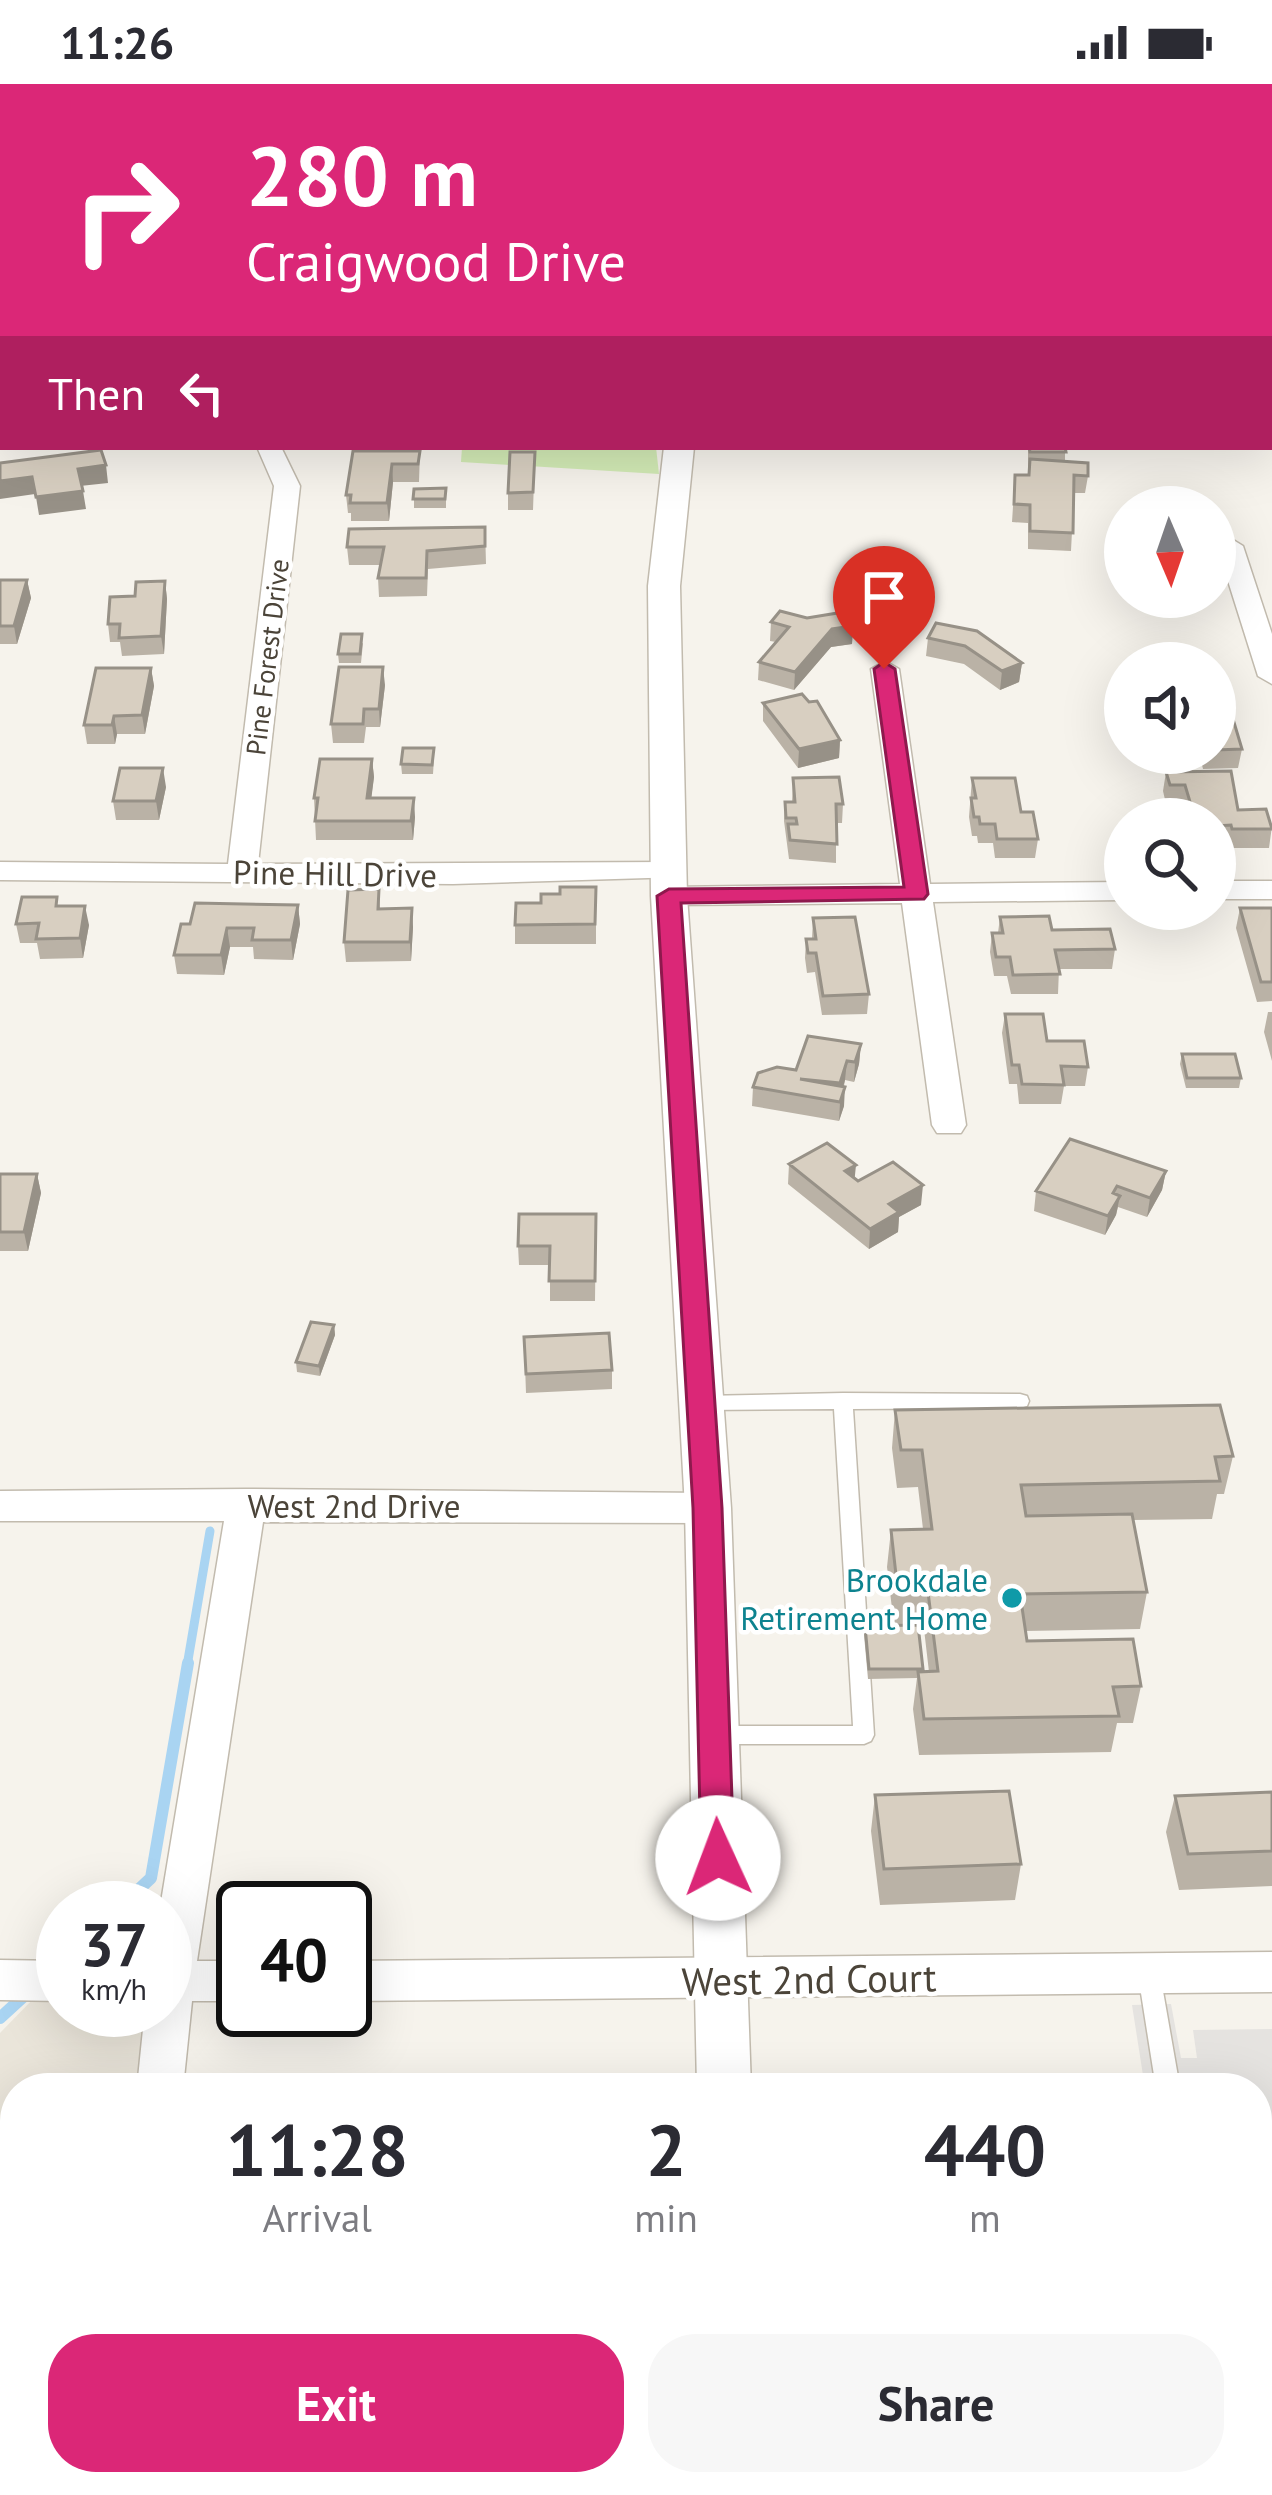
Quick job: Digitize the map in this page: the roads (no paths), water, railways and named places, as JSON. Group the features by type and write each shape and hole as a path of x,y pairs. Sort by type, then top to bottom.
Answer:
{"street":[{"name":"Pine Forest Drive","path":"242,871 287,486 270,450"},
{"path":"680,450 664,586 670,884 707,1508 724,2073"},
{"path":"1236,562 1272,676"},
{"path":"884,669 949,1125"},
{"name":"Pine Hill Drive","path":"0,871 453,875 916,894 1104,891"},
{"path":"1236,890 1272,890"},
{"path":"184,1881 246,1504"},
{"name":"West 2nd Drive","path":"0,1506 707,1508"},
{"name":"West 2nd Court","path":"372,1981 1272,1972"},
{"path":"161,2073 164,2037"}],"lane":[{"path":"715,1735 864,1735 843,1400"},
{"path":"702,1403 1019,1401"},
{"path":"1149,1974 1166,2073"}],"waterway":[{"path":"187,1666 210,1531"},
{"path":"148,1881 188,1663"},
{"path":"0,2018 24,1996"}],"place":[{"name":"Brookdale Retirement Home","path":"1012,1598"}]}
